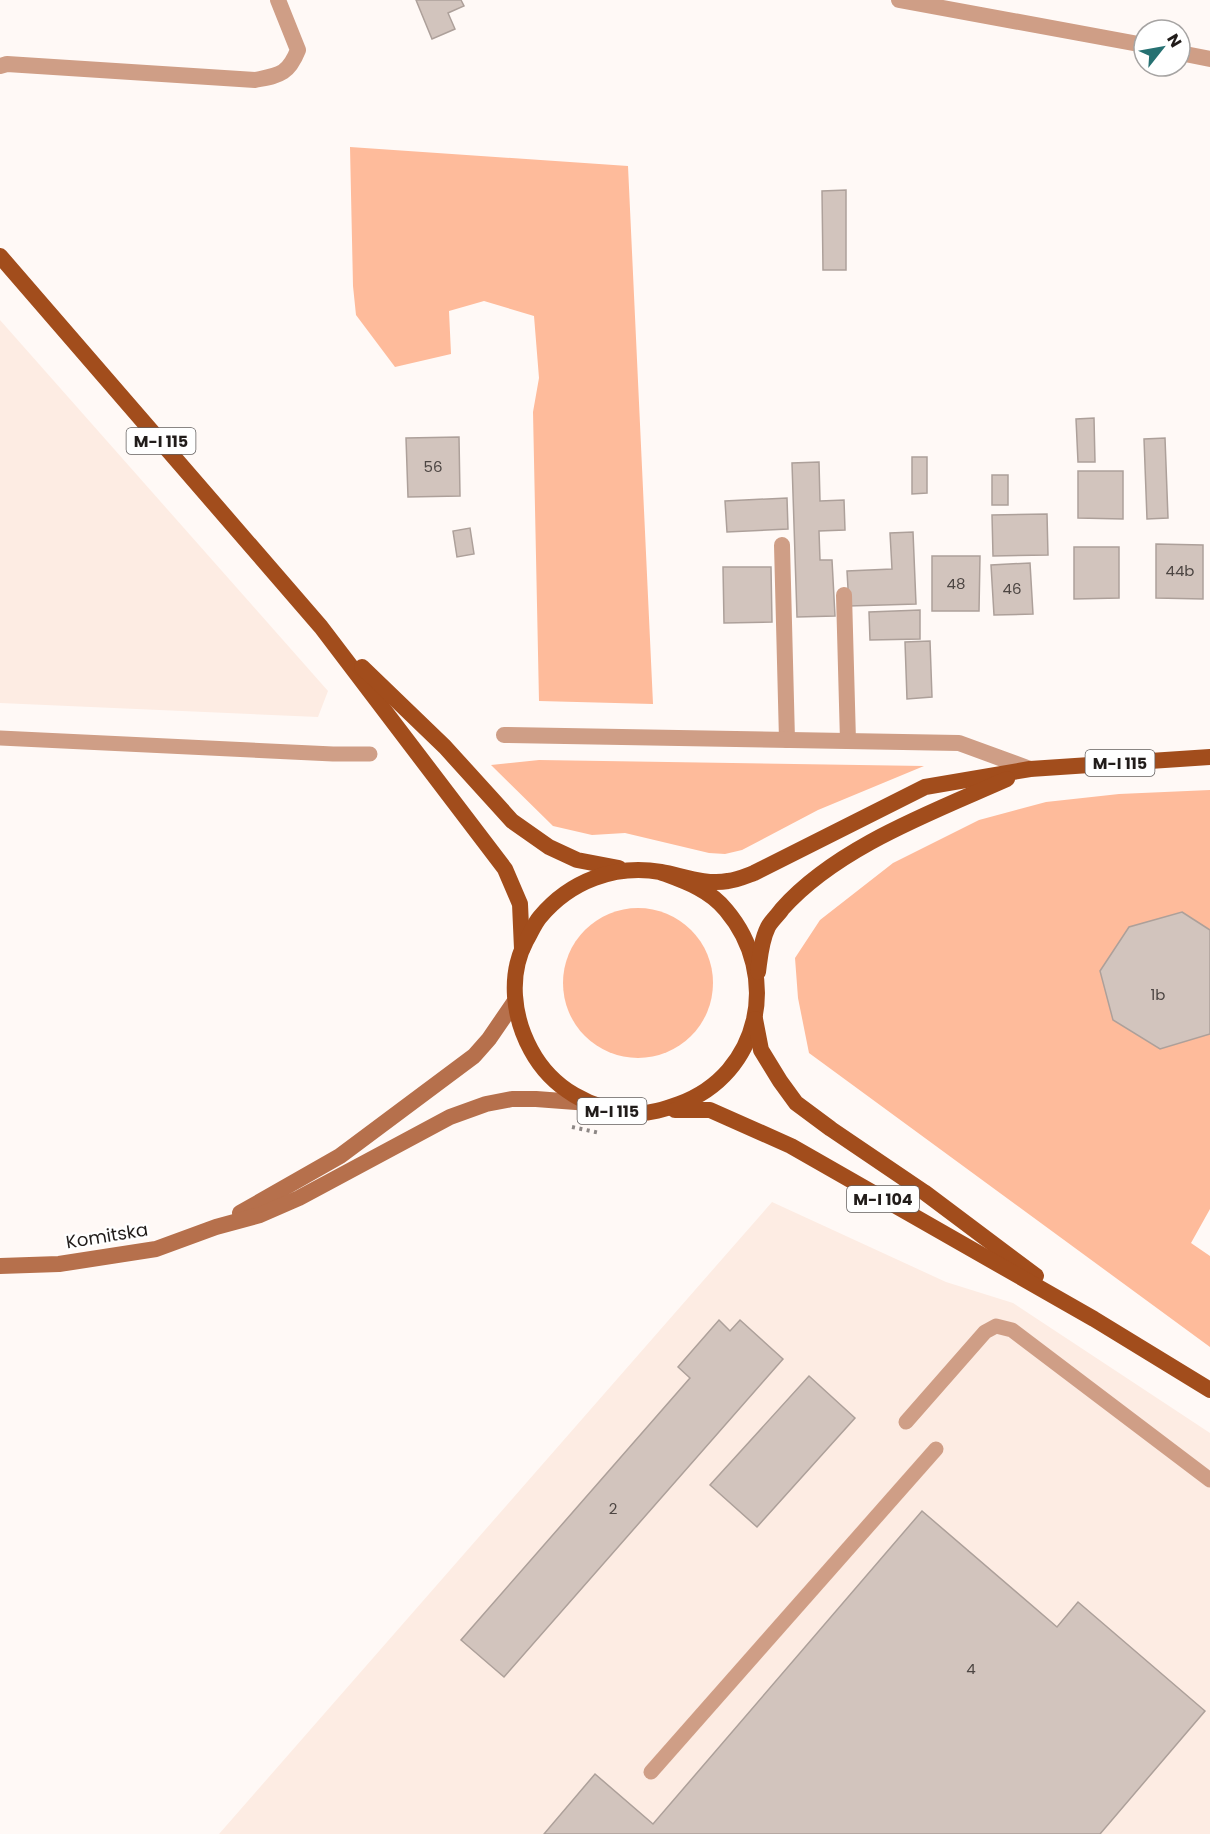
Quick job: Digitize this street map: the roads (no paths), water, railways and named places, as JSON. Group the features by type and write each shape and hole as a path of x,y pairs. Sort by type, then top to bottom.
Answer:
{"main road":[{"name":"M-I 115","path":"0,256 321,627 505,869 520,904 522,950"},
{"name":"M-I 115","path":"321,627 445,747 512,821 549,847 577,860 629,870 660,872 698,881 728,882 754,873 925,787 1030,769 1210,757"},
{"name":"M-I 115","path":"629,870 594,877 563,894 539,919 522,950 516,975 515,1001 522,1033 538,1062 560,1086 589,1103 613,1111 638,1113 663,1110 694,1099 722,1078 743,1050 755,1019 758,997 757,976 763,940 769,925 798,891 892,830 1030,769"},
{"name":"M-I 115","path":"660,872 696,885 726,908 746,940 757,976"},
{"path":"216,1227 339,1156 422,1096 474,1056 489,1039 515,1001"},
{"name":"M-I 104","path":"755,1019 761,1050 796,1103 924,1192 1094,1319"},
{"path":"216,1227 260,1215 299,1198 450,1117 486,1104 512,1099 589,1103"},
{"name":"M-I 104","path":"663,1110 710,1110 791,1146 1094,1319 1210,1390"},
{"name":"Komitska","path":"0,1266 59,1264 156,1249 216,1227"}],"street":[{"path":"0,66 7,64 255,80 277,76 292,64 298,50 278,0"},
{"path":"898,0 1132,43"},
{"path":"1192,55 1210,59"},
{"path":"782,546 788,740"},
{"path":"844,595 848,741"},
{"path":"504,735 959,743 1030,769"}],"lane":[{"path":"0,738 370,754"},
{"path":"906,1422 985,1332 996,1326 1012,1330 1210,1480"},
{"path":"651,1772 936,1449"}]}
